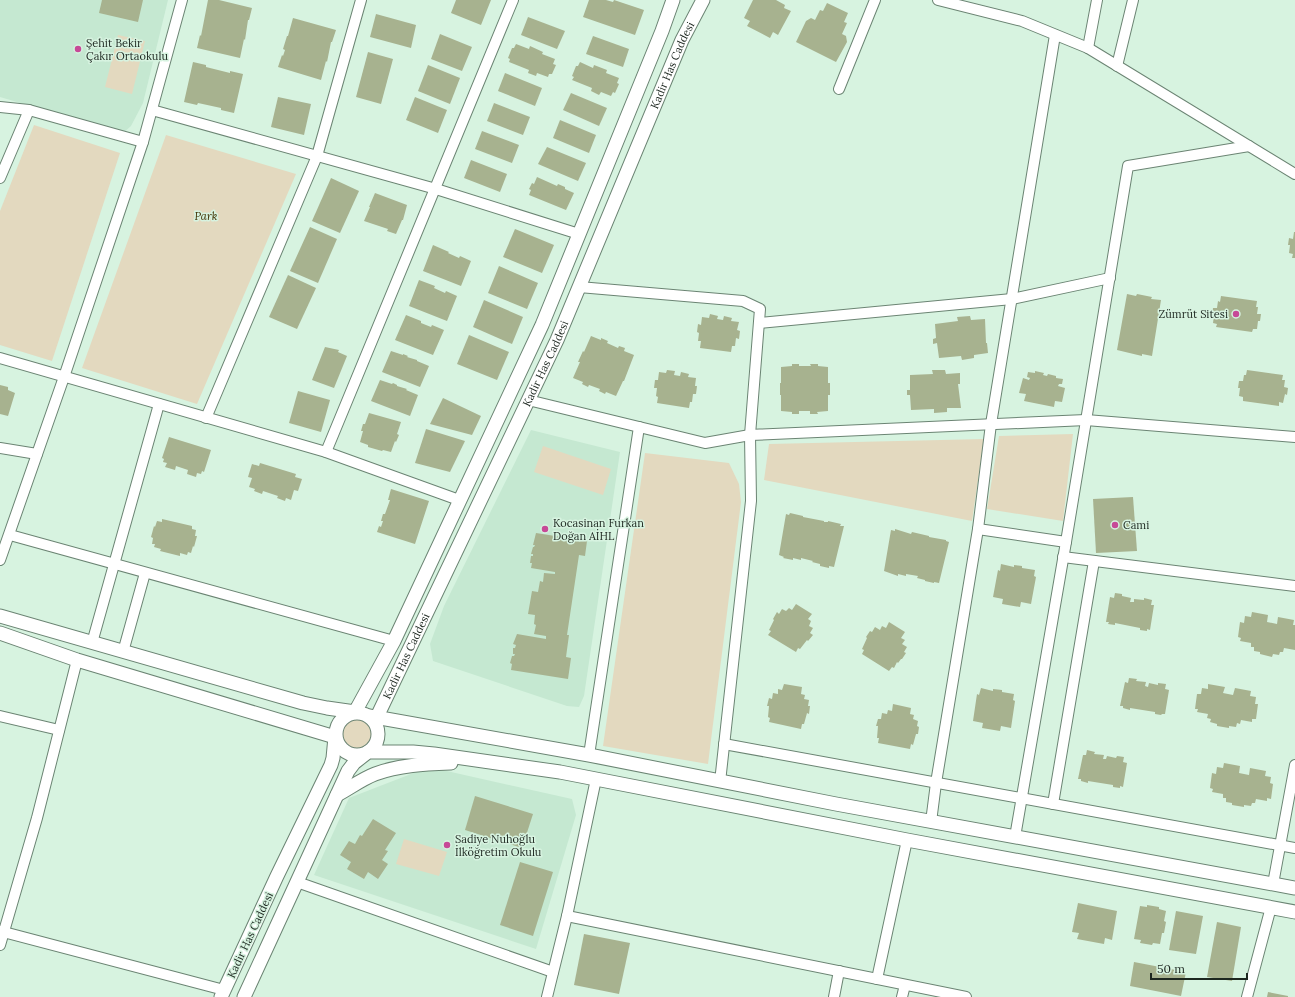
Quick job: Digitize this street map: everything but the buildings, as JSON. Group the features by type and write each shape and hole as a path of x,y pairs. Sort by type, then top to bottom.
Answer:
{"street":[{"path":"0,560 10,535 36,454 64,377 143,142 182,0"},
{"path":"206,418 317,156 361,0"},
{"path":"326,452 513,0"},
{"name":"Kadir Has Caddesi","path":"355,712 394,641 542,325 662,31 673,0"},
{"name":"Kadir Has Caddesi","path":"373,718 557,340 682,40 703,0"},
{"path":"840,89 875,0"},
{"path":"938,0 1022,21 1088,48 1295,174"},
{"path":"1088,48 1097,0"},
{"path":"1117,66 1133,0"},
{"path":"931,822 936,782 978,529 991,424 1056,35"},
{"path":"0,107 29,110 143,142"},
{"path":"0,178 29,110"},
{"path":"152,110 436,189 579,234"},
{"path":"1015,837 1023,798 1128,166 1248,146"},
{"path":"759,323 1012,299 1110,278"},
{"path":"579,287 743,301 760,309 750,435 751,501 720,782"},
{"path":"0,358 326,452 459,500"},
{"path":"528,400 705,443 750,435 1086,420 1295,437"},
{"path":"92,643 159,404"},
{"path":"589,755 639,427"},
{"path":"0,448 36,454"},
{"path":"978,529 1066,542"},
{"path":"10,535 394,641"},
{"path":"1063,557 1295,586"},
{"path":"1053,804 1094,561"},
{"path":"123,652 145,572"},
{"path":"0,616 303,703 363,713 373,718 589,755 720,782 931,822 1295,888"},
{"path":"0,633 77,660 335,737 343,749 348,753 355,755 368,752 413,752 560,772 907,840 1295,912"},
{"path":"0,946 2,932 37,818 77,660"},
{"path":"335,737 338,724 342,718 355,712"},
{"path":"0,716 59,730"},
{"path":"368,752 377,742 379,734 378,727 373,718"},
{"name":"Kadir Has Caddesi","path":"222,994 331,765 335,737"},
{"path":"724,744 1295,848"},
{"name":"Kadir Has Caddesi","path":"244,997 348,771 354,763 368,752"},
{"path":"337,795 364,779 392,769 421,765 484,761"},
{"path":"1273,884 1295,765"},
{"path":"547,997 567,916 596,779"},
{"path":"877,979 907,840"},
{"path":"297,882 553,972"},
{"path":"1247,997 1271,907"},
{"path":"567,916 966,997"},
{"path":"2,932 222,994"},
{"path":"834,997 839,971"},
{"path":"902,997 905,985"}],"shaded area":[{"name":"Şehit Bekir Çakır Ortaokulu","path":"0,0 168,0 143,103 131,126 123,133 0,97"},
{"name":"Kocasinan Furkan Doğan AİHL","path":"531,430 620,452 584,696 579,707 567,706 433,661 430,644 444,606"},
{"name":"Sadiye Nuhoğlu İlköğretim Okulu","path":"429,767 572,799 576,815 536,949 314,875 349,798"}],"green space":[{"path":"118,35 145,41 132,94 105,87"},
{"path":"34,125 120,153 52,361 0,345 0,211"},
{"name":"Park","path":"166,135 296,174 197,404 82,368"},
{"path":"1073,434 1063,521 987,509 999,436"},
{"path":"984,439 972,521 764,480 769,444"},
{"path":"543,446 611,469 603,495 534,472"},
{"path":"645,453 729,463 739,484 741,502 708,764 603,746"},
{"path":"354,717 360,717 370,724 373,733 372,739 366,746 360,749 354,749 344,742 341,736 341,730 348,720"},
{"path":"404,839 447,852 439,876 396,864"}],"place":[{"name":"Şehit Bekir Çakır Ortaokulu","path":"78,49"},
{"name":"Zümrüt Sitesi","path":"1236,314"},
{"name":"Cami","path":"1115,525"},
{"name":"Kocasinan Furkan Doğan AİHL","path":"545,529"},
{"name":"Sadiye Nuhoğlu İlköğretim Okulu","path":"447,845"}]}
